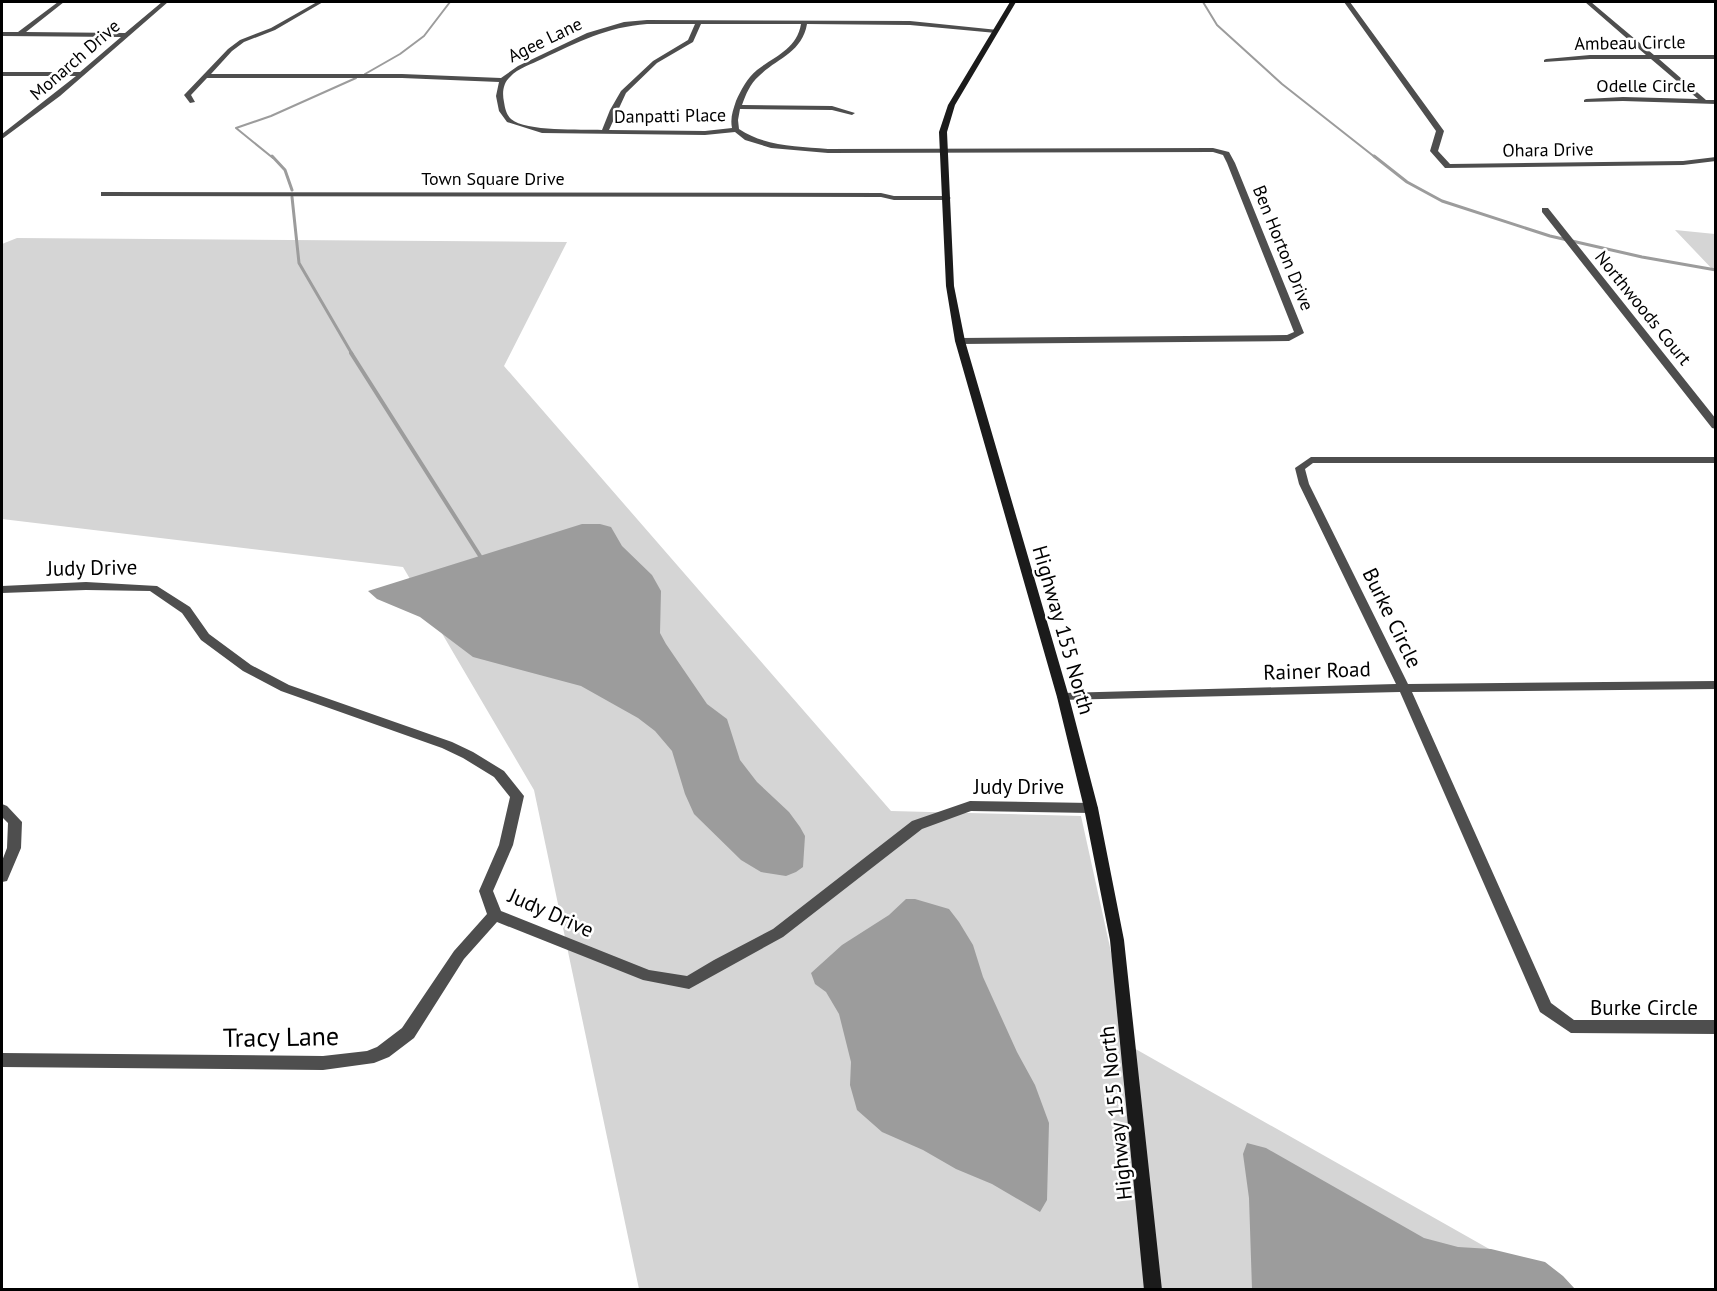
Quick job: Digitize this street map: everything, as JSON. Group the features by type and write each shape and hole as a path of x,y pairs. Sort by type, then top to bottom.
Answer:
{"main road":[{"name":"Highway 155 North","path":"1013,2 948,111 943,132 946,151 950,286 960,340 1063,698 1091,808 1117,940 1153,1290"}],"street":[{"path":"20,34 61,2"},
{"name":"Monarch Drive","path":"2,137 82,75 165,2"},
{"path":"192,102 187,95 230,50 243,41 273,30 320,2"},
{"name":"Ohara Drive","path":"1347,2 1440,131 1434,151 1448,166 1683,163 1716,159"},
{"path":"1588,2 1705,102"},
{"name":"Agee Lane","path":"504,80 519,67 604,28 647,22 910,23 996,31"},
{"path":"604,133 623,92 655,62 691,41 698,23"},
{"path":"736,130 734,121 745,87 758,73 790,51 804,34 804,23"},
{"path":"2,34 127,35"},
{"name":"Ambeau Circle","path":"1546,61 1590,57 1716,57"},
{"path":"2,74 82,75"},
{"path":"206,76 402,76 504,80"},
{"name":"Danpatti Place","path":"504,80 499,96 502,111 509,121 542,131 705,133 736,130 748,138 771,146 795,150 946,151"},
{"name":"Odelle Circle","path":"1586,101 1623,99 1716,102"},
{"path":"737,107 832,108 852,113"},
{"name":"Ben Horton Drive","path":"946,151 1204,149 1226,154 1299,333 1289,338 960,340"},
{"name":"Town Square Drive","path":"104,194 881,195 894,198 946,195"},
{"name":"Northwoods Court","path":"1545,210 1716,426"},
{"name":"Burke Circle","path":"1716,460 1311,460 1300,468 1304,484 1404,688 1545,1007 1571,1026 1716,1027"},
{"name":"Judy Drive","path":"2,590 86,586 153,588 186,610 205,637 247,668 285,687 447,745 499,774 517,796 512,823 495,874 486,891 495,915 648,976 689,983 719,964 778,933 917,825 970,806 1091,808"},
{"name":"Rainer Road","path":"1063,698 1404,688 1716,685"},
{"path":"2,809 15,822 14,848 2,877"},
{"name":"Tracy Lane","path":"2,1060 323,1063 368,1058 383,1052 408,1033 459,955 495,915"}],"shaded area":[{"path":"1675,230 1715,234 1715,272"},
{"path":"17,238 567,242 504,366 891,811 1081,816 1132,1047 1560,1289 639,1289 534,790 403,567 2,519 2,244"},
{"path":"582,524 600,524 611,527 622,546 652,575 661,591 660,633 666,644 707,704 727,719 740,760 757,782 789,812 805,836 803,867 796,872 786,876 761,872 741,860 694,814 685,794 672,751 655,731 638,718 581,686 473,657 420,617 377,599 368,591"},
{"path":"906,899 915,899 949,909 959,922 973,945 983,977 1017,1052 1035,1085 1049,1123 1047,1200 1040,1212 992,1184 956,1169 923,1150 882,1132 857,1110 850,1085 851,1062 839,1014 826,992 815,984 811,973 842,945 889,915"},
{"path":"1247,1143 1266,1148 1424,1238 1458,1247 1491,1249 1545,1262 1575,1289 1252,1289 1249,1198 1243,1154"}],"waterway":[{"path":"365,74 400,54 424,36 450,2"},
{"path":"1203,2 1217,25 1282,84 1376,158"},
{"path":"273,158 236,128 271,116 356,78"},
{"path":"272,156 285,170 292,190"},
{"path":"1374,156 1407,182 1442,201 1550,236 1642,257 1716,270"},
{"path":"292,197 299,263 352,354"},
{"path":"351,353 480,556"}]}
